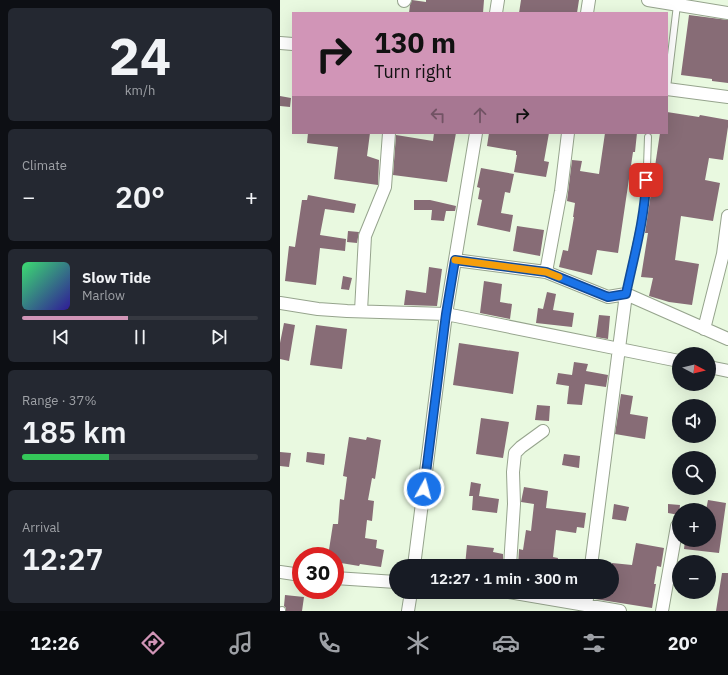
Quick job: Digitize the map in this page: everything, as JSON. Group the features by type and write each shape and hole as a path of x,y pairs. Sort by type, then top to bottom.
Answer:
{"street":[{"path":"496,12 498,0"},
{"path":"587,12 589,0"},
{"path":"648,0 677,2 728,14"},
{"path":"280,43 292,44"},
{"path":"668,89 728,97"},
{"path":"361,311 365,236 385,187 389,134"},
{"path":"415,559 446,314 476,134"},
{"path":"546,272 561,190 568,134"},
{"path":"704,329 723,254 728,216"},
{"path":"455,260 546,272 608,297 626,294 728,339"},
{"path":"592,559 626,294"},
{"path":"280,303 318,309 446,314 672,360"},
{"path":"716,368 728,371"},
{"path":"510,559 515,453 543,431"},
{"path":"662,611 673,547"},
{"path":"280,572 292,574"},
{"path":"344,579 389,582"},
{"path":"408,611 410,599"},
{"path":"550,599 620,611"},
{"path":"586,605 587,599"}],"lane":[{"path":"668,80 677,2"},
{"path":"626,294 646,196 648,137"}],"building":[{"path":"412,0 426,2 426,0 484,0 483,12 409,12"},
{"path":"521,0 579,0 577,12 519,12"},
{"path":"689,15 728,20 728,83 712,81 712,79 681,75"},
{"path":"280,96 291,98 290,107 280,106"},
{"path":"668,112 699,117 700,115 728,120 723,160 709,158 705,180 720,183 713,221 681,216 675,260 699,264 692,305 669,302 649,296 653,278 641,277 648,233 645,233 660,134 668,134"},
{"path":"308,134 370,134 367,156 379,160 378,185 334,179 338,147 307,143"},
{"path":"434,134 456,134 447,182 393,175 396,135 433,141"},
{"path":"489,134 549,134 544,161 549,162 546,177 514,172 517,155 516,151 487,146"},
{"path":"605,134 637,134 618,253 597,250 592,275 559,267 563,250 568,251 574,217 575,203 567,201 572,160 582,161 580,171 599,174"},
{"path":"481,168 514,174 510,193 505,192 501,213 513,215 510,232 477,225 482,200 478,199 480,188 477,187"},
{"path":"308,195 356,204 354,213 325,209 320,235 346,239 345,251 320,248 316,285 285,281 289,246 295,247 302,200 307,200"},
{"path":"414,200 430,200 456,206 455,211 446,211 444,221 431,220 432,210 414,210"},
{"path":"517,226 544,230 540,256 513,251"},
{"path":"348,231 359,232 357,243 347,242"},
{"path":"429,267 442,269 437,306 404,305 406,290 426,293"},
{"path":"343,276 352,278 349,290 341,289"},
{"path":"484,281 502,284 500,302 512,304 510,319 480,313"},
{"path":"547,292 556,294 553,310 574,313 572,327 536,323 538,308 543,309"},
{"path":"599,315 610,316 608,339 596,337"},
{"path":"284,323 295,325 289,361 280,359 280,343"},
{"path":"316,325 347,329 342,369 310,365"},
{"path":"459,343 519,352 513,394 453,385"},
{"path":"574,362 588,364 586,371 608,375 606,387 585,384 582,405 567,404 569,386 556,384 558,373 572,375"},
{"path":"621,394 633,396 630,414 648,417 645,439 615,434"},
{"path":"537,405 550,406 549,421 535,420"},
{"path":"481,418 509,422 503,458 476,454"},
{"path":"349,437 366,440 367,437 381,440 375,479 372,478 368,500 374,501 372,521 367,520 365,538 377,540 376,548 384,550 381,567 344,564 344,547 329,547 333,524 338,524 340,499 344,500 347,477 343,476"},
{"path":"280,452 291,453 289,467 280,466"},
{"path":"307,452 325,454 324,465 306,462"},
{"path":"564,454 580,456 579,468 562,465"},
{"path":"471,482 481,484 479,496 499,499 497,513 472,510 473,496 469,496"},
{"path":"524,487 548,491 546,508 586,513 584,528 577,527 576,533 556,530 553,557 558,559 518,559 519,549 523,550 526,530 531,531 534,504 521,502"},
{"path":"708,500 726,503 719,553 684,549 684,547 716,547 716,503 707,503"},
{"path":"614,504 629,507 626,521 612,519"},
{"path":"668,504 672,504 672,514 668,513"},
{"path":"636,543 664,548 661,567 657,566 652,608 595,599 619,599 619,564 632,565"},
{"path":"467,545 494,548 493,552 503,554 503,559 466,559"},
{"path":"722,573 728,573 728,611 716,611"},
{"path":"285,595 292,596 292,599 304,599 302,611 286,611 284,606"}],"slow traffic":[{"path":"455,260 546,272 559,277"}],"route":[{"path":"424,489 446,314 455,260 546,272 608,297 626,294 646,196 646,180"}]}
